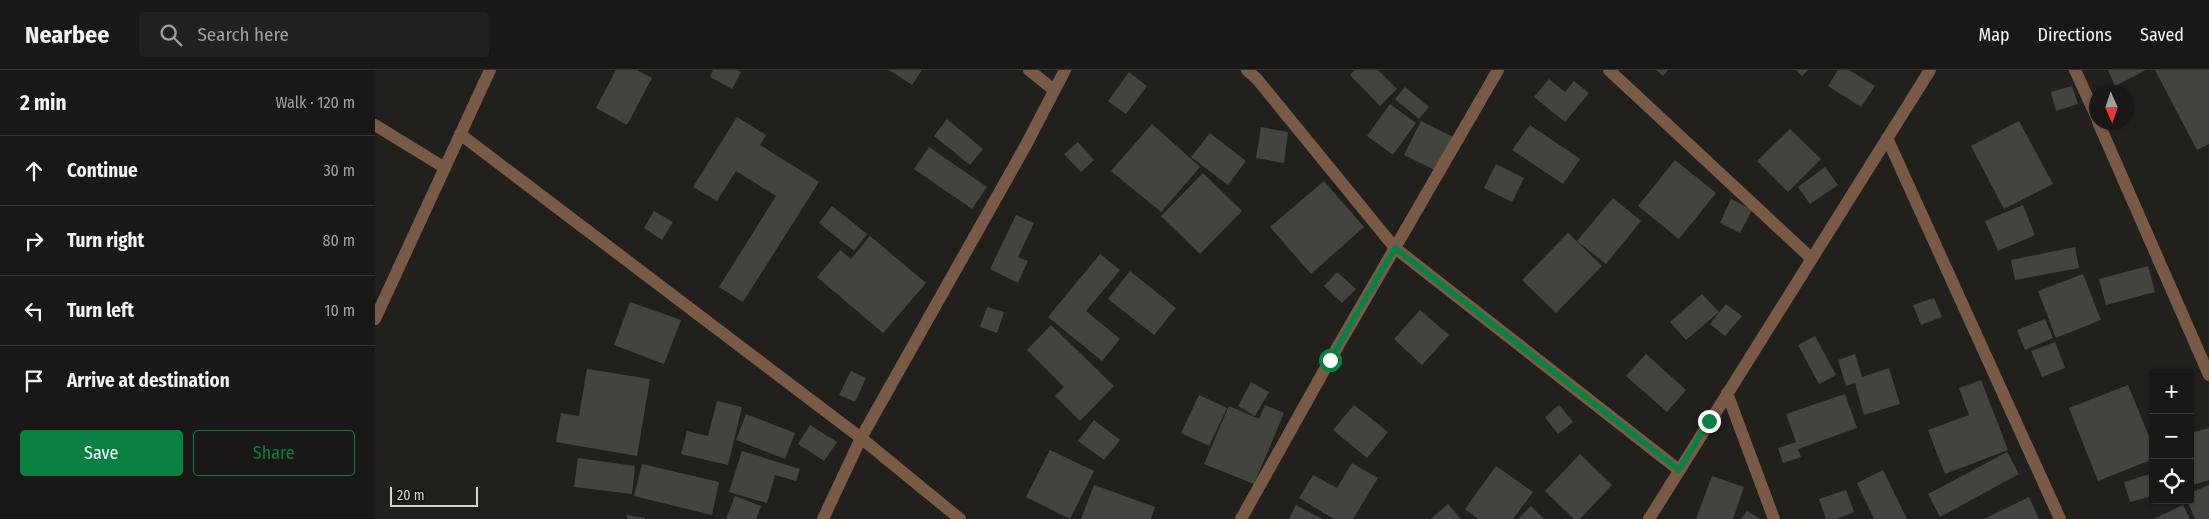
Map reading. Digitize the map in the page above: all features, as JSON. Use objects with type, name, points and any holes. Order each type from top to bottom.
[{"type":"street","points":[[375,319],[490,70]]},
{"type":"street","points":[[1029,70],[1054,90]]},
{"type":"street","points":[[823,519],[861,438],[1065,70]]},
{"type":"street","points":[[1247,70],[1257,79],[1395,248],[1679,470]]},
{"type":"street","points":[[1241,519],[1499,70]]},
{"type":"street","points":[[1609,70],[1812,258]]},
{"type":"street","points":[[1649,519],[1930,70]]},
{"type":"street","points":[[2075,70],[2089,101]]},
{"type":"street","points":[[375,124],[445,168]]},
{"type":"street","points":[[2102,130],[2209,375]]},
{"type":"street","points":[[460,134],[861,438],[960,519]]},
{"type":"street","points":[[1887,138],[2060,519]]},
{"type":"street","points":[[1727,393],[1774,519]]},
{"type":"building","points":[[616,70],[637,70],[652,78],[627,125],[596,108]]},
{"type":"building","points":[[713,70],[737,70],[741,72],[732,89],[710,77]]},
{"type":"building","points":[[889,70],[922,70],[912,85]]},
{"type":"building","points":[[1355,70],[1378,70],[1397,89],[1380,106],[1350,75]]},
{"type":"building","points":[[1656,70],[1668,70],[1663,76]]},
{"type":"building","points":[[1796,70],[1808,70],[1802,76]]},
{"type":"building","points":[[1838,70],[1849,70],[1875,86],[1861,107],[1828,86]]},
{"type":"building","points":[[2108,70],[2146,70],[2117,85],[2115,85]]},
{"type":"building","points":[[2155,70],[2209,70],[2209,144],[2197,150]]},
{"type":"building","points":[[1129,72],[1147,86],[1126,114],[1108,101]]},
{"type":"building","points":[[1549,79],[1565,92],[1574,81],[1589,93],[1565,122],[1534,97]]},
{"type":"building","points":[[2072,86],[2078,104],[2056,111],[2051,92]]},
{"type":"building","points":[[1405,87],[1429,107],[1419,119],[1395,99]]},
{"type":"building","points":[[1390,104],[1416,123],[1393,155],[1367,136]]},
{"type":"building","points":[[737,117],[766,135],[760,145],[819,182],[743,302],[719,287],[776,196],[736,171],[717,201],[693,187]]},
{"type":"building","points":[[947,119],[983,149],[970,165],[934,136]]},
{"type":"building","points":[[1421,121],[1455,138],[1437,171],[1404,155]]},
{"type":"building","points":[[2019,121],[2053,184],[2004,209],[1971,146]]},
{"type":"building","points":[[1152,124],[1200,167],[1161,212],[1111,171]]},
{"type":"building","points":[[1530,125],[1580,159],[1563,184],[1512,150]]},
{"type":"building","points":[[1261,127],[1288,132],[1284,163],[1256,158]]},
{"type":"building","points":[[1790,129],[1821,159],[1788,192],[1757,161]]},
{"type":"building","points":[[1210,133],[1246,161],[1228,185],[1191,157]]},
{"type":"building","points":[[1078,142],[1094,160],[1081,172],[1064,154]]},
{"type":"building","points":[[929,147],[987,187],[972,209],[914,169]]},
{"type":"building","points":[[1675,160],[1716,193],[1679,239],[1638,206]]},
{"type":"building","points":[[1496,164],[1524,178],[1512,202],[1484,188]]},
{"type":"building","points":[[1825,167],[1838,185],[1810,204],[1798,187]]},
{"type":"building","points":[[1203,173],[1242,211],[1200,254],[1161,216]]},
{"type":"building","points":[[1324,181],[1364,227],[1311,274],[1270,227]]},
{"type":"building","points":[[1613,198],[1641,221],[1606,264],[1577,241]]},
{"type":"building","points":[[1731,199],[1752,210],[1740,233],[1720,223]]},
{"type":"building","points":[[2023,205],[2035,235],[1998,251],[1985,221]]},
{"type":"building","points":[[832,206],[867,234],[854,251],[819,223]]},
{"type":"building","points":[[654,211],[673,222],[662,240],[644,228]]},
{"type":"building","points":[[1016,215],[1034,223],[1018,257],[1028,261],[1018,283],[990,269]]},
{"type":"building","points":[[1568,233],[1602,266],[1556,313],[1522,280]]},
{"type":"building","points":[[870,236],[926,283],[883,333],[817,277],[840,250],[851,259]]},
{"type":"building","points":[[2075,247],[2079,268],[2015,280],[2011,260]]},
{"type":"building","points":[[1100,254],[1120,270],[1086,311],[1120,339],[1102,361],[1048,317]]},
{"type":"building","points":[[2148,266],[2155,292],[2106,305],[2099,279]]},
{"type":"building","points":[[1130,271],[1176,308],[1154,335],[1108,299]]},
{"type":"building","points":[[1337,272],[1356,289],[1342,303],[1324,286]]},
{"type":"building","points":[[2083,274],[2101,320],[2056,338],[2038,291]]},
{"type":"building","points":[[1702,294],[1719,312],[1686,340],[1670,322]]},
{"type":"building","points":[[1934,298],[1942,317],[1921,325],[1913,305]]},
{"type":"building","points":[[630,302],[681,320],[664,364],[614,345]]},
{"type":"building","points":[[1726,304],[1742,316],[1725,336],[1710,324]]},
{"type":"building","points":[[987,307],[1004,312],[997,333],[980,327]]},
{"type":"building","points":[[1420,310],[1449,335],[1422,365],[1394,339]]},
{"type":"building","points":[[2045,319],[2053,338],[2025,350],[2017,330]]},
{"type":"building","points":[[1051,325],[1114,386],[1080,421],[1055,396],[1064,387],[1027,350]]},
{"type":"building","points":[[1815,336],[1836,375],[1819,384],[1798,345]]},
{"type":"building","points":[[2055,342],[2065,368],[2042,377],[2031,351]]},
{"type":"building","points":[[1646,354],[1686,390],[1667,412],[1626,376]]},
{"type":"building","points":[[1855,354],[1862,377],[1889,368],[1900,404],[1864,415],[1855,383],[1846,386],[1838,360]]},
{"type":"building","points":[[587,369],[650,379],[637,456],[556,442],[561,413],[579,416]]},
{"type":"building","points":[[851,371],[866,378],[855,402],[839,395]]},
{"type":"building","points":[[1981,380],[2008,450],[1945,474],[1928,430],[1969,415],[1959,388]]},
{"type":"building","points":[[1251,382],[1269,392],[1255,416],[1238,406]]},
{"type":"building","points":[[2128,385],[2149,436],[2149,461],[2098,481],[2069,408]]},
{"type":"building","points":[[1845,394],[1857,428],[1798,449],[1801,457],[1783,463],[1778,448],[1796,442],[1786,414]]},
{"type":"building","points":[[1199,395],[1227,408],[1209,446],[1181,433]]},
{"type":"building","points":[[717,401],[742,407],[728,465],[681,454],[687,431],[708,436]]},
{"type":"building","points":[[1265,405],[1284,413],[1254,484],[1204,464],[1229,406],[1259,419]]},
{"type":"building","points":[[1354,405],[1388,432],[1367,458],[1333,430]]},
{"type":"building","points":[[1559,405],[1573,422],[1558,434],[1545,417]]},
{"type":"building","points":[[746,414],[795,433],[785,459],[736,440]]},
{"type":"building","points":[[1094,420],[1120,440],[1104,460],[1078,441]]},
{"type":"building","points":[[810,425],[837,442],[824,461],[798,444]]},
{"type":"building","points":[[2209,428],[2209,480],[2194,485],[2194,459],[2194,432]]},
{"type":"building","points":[[1050,450],[1094,471],[1070,519],[1026,497]]},
{"type":"building","points":[[742,451],[800,469],[796,481],[775,475],[767,503],[729,492]]},
{"type":"building","points":[[2007,452],[2019,474],[1940,517],[1928,494]]},
{"type":"building","points":[[1580,454],[1612,485],[1580,519],[1574,519],[1545,491]]},
{"type":"building","points":[[578,458],[635,466],[632,494],[574,487]]},
{"type":"building","points":[[1352,463],[1378,478],[1353,519],[1334,519],[1299,498],[1313,475],[1337,488]]},
{"type":"building","points":[[642,464],[719,482],[712,515],[634,496]]},
{"type":"building","points":[[1496,466],[1533,492],[1513,519],[1478,519],[1465,509]]},
{"type":"building","points":[[1883,470],[1907,519],[1874,519],[1857,483]]},
{"type":"building","points":[[2149,474],[2149,497],[2130,502],[2124,482]]},
{"type":"building","points":[[1712,476],[1744,487],[1733,519],[1696,519]]},
{"type":"building","points":[[1094,485],[1155,507],[1151,519],[1081,519]]},
{"type":"building","points":[[2209,485],[2209,519],[2195,519],[2189,504],[2194,504],[2194,491]]},
{"type":"building","points":[[1846,490],[1854,512],[1836,519],[1826,519],[1819,499]]},
{"type":"building","points":[[735,496],[761,506],[756,519],[726,519]]},
{"type":"building","points":[[2029,497],[2039,519],[1984,519]]},
{"type":"building","points":[[1448,504],[1461,519],[1431,519]]},
{"type":"building","points":[[1296,505],[1322,519],[1289,519]]},
{"type":"building","points":[[2183,505],[2190,519],[2154,519]]},
{"type":"building","points":[[1531,506],[1544,519],[1518,519]]},
{"type":"building","points":[[1747,511],[1760,519],[1741,519]]},
{"type":"building","points":[[627,515],[645,518],[645,519],[627,519]]},
{"type":"route","points":[[1330,360],[1395,248],[1679,470],[1709,421]]}]
